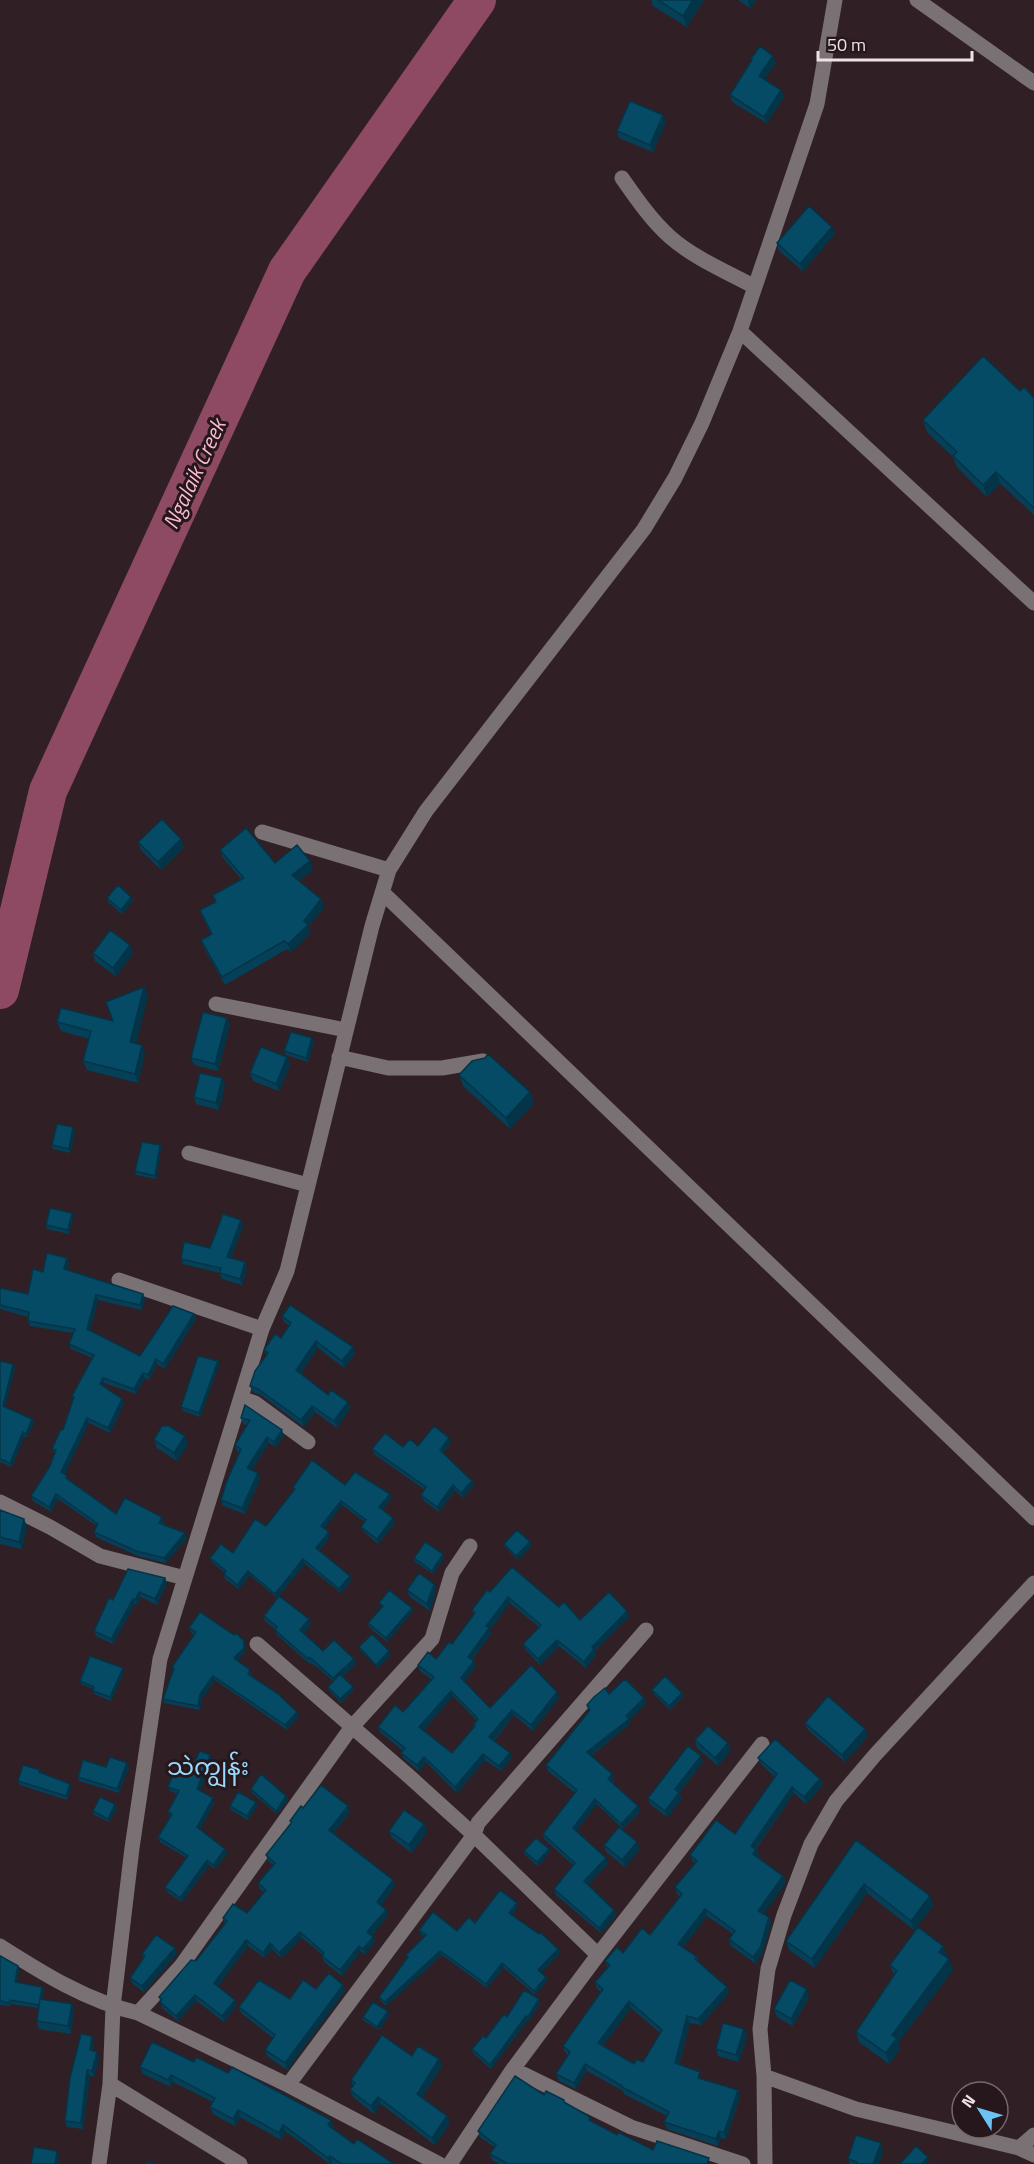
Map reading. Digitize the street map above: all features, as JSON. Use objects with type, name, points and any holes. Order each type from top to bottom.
[{"type":"street","points":[[99,2164],[110,2084],[113,2007],[132,1848],[160,1659],[262,1329],[286,1271],[372,926],[389,870],[426,811],[644,529],[675,478],[702,423],[740,331],[817,104],[835,0]]},
{"type":"street","points":[[917,0],[1034,83]]},
{"type":"street","points":[[622,178],[670,237],[701,258],[755,287]]},
{"type":"street","points":[[740,331],[1034,603]]},
{"type":"street","points":[[262,832],[389,870]]},
{"type":"street","points":[[383,893],[1034,1518]]},
{"type":"street","points":[[216,1004],[346,1030]]},
{"type":"street","points":[[339,1057],[388,1068],[442,1068],[483,1062]]},
{"type":"street","points":[[189,1153],[308,1185]]},
{"type":"street","points":[[119,1280],[262,1329]]},
{"type":"street","points":[[241,1398],[255,1403],[308,1442]]},
{"type":"street","points":[[0,1502],[100,1556],[185,1578]]},
{"type":"street","points":[[138,2013],[181,1966],[351,1728],[432,1639],[452,1574],[470,1546]]},
{"type":"street","points":[[765,2164],[764,2076],[760,2029],[768,1969],[784,1915],[811,1844],[836,1801],[849,1785],[1034,1583]]},
{"type":"street","points":[[288,2085],[474,1835],[478,1823],[646,1630]]},
{"type":"street","points":[[257,1644],[474,1835],[598,1955]]},
{"type":"street","points":[[450,2164],[513,2069],[598,1955],[762,1744]]},
{"type":"street","points":[[0,1946],[52,1979],[113,2007],[138,2013],[288,2085],[439,2164]]},
{"type":"street","points":[[513,2069],[631,2127],[743,2164]]},
{"type":"street","points":[[764,2076],[856,2109],[1019,2148],[1034,2155]]},
{"type":"street","points":[[110,2084],[240,2164]]},
{"type":"street","points":[[1019,2148],[1034,2135]]},
{"type":"building","points":[[658,0],[693,0],[683,16]]},
{"type":"building","points":[[760,46],[773,56],[759,76],[781,90],[764,117],[730,95]]},
{"type":"building","points":[[630,101],[663,115],[650,145],[617,131]]},
{"type":"building","points":[[809,206],[832,227],[800,264],[777,243]]},
{"type":"building","points":[[983,356],[1020,391],[1024,387],[1034,398],[1034,508],[996,472],[983,485],[953,456],[957,452],[923,420]]},
{"type":"building","points":[[162,819],[181,839],[158,862],[138,842]]},
{"type":"building","points":[[246,828],[275,863],[297,845],[310,861],[292,875],[321,899],[304,921],[308,925],[288,944],[284,941],[222,977],[201,940],[212,934],[200,910],[216,902],[213,895],[244,878],[220,850]]},
{"type":"building","points":[[118,885],[131,897],[121,910],[107,898]]},
{"type":"building","points":[[110,930],[130,945],[113,968],[93,953]]},
{"type":"building","points":[[144,987],[130,1042],[142,1045],[135,1074],[83,1061],[91,1031],[57,1022],[61,1008],[113,1021],[106,1002]]},
{"type":"building","points":[[203,1012],[227,1018],[215,1064],[191,1058]]},
{"type":"building","points":[[291,1032],[312,1038],[306,1058],[284,1051]]},
{"type":"building","points":[[261,1047],[287,1057],[276,1084],[250,1073]]},
{"type":"building","points":[[488,1054],[530,1092],[506,1118],[459,1075],[472,1061],[485,1058]]},
{"type":"building","points":[[200,1073],[222,1078],[216,1103],[194,1097]]},
{"type":"building","points":[[57,1124],[73,1127],[69,1149],[52,1145]]},
{"type":"building","points":[[142,1142],[160,1145],[155,1176],[135,1171]]},
{"type":"building","points":[[50,1208],[72,1213],[68,1230],[46,1225]]},
{"type":"building","points":[[223,1214],[241,1220],[227,1257],[245,1262],[240,1279],[220,1273],[221,1268],[181,1259],[184,1242],[210,1248]]},
{"type":"building","points":[[47,1253],[67,1258],[64,1269],[143,1294],[140,1305],[96,1295],[87,1329],[140,1356],[173,1306],[194,1314],[163,1364],[156,1359],[148,1375],[143,1373],[134,1389],[103,1378],[100,1384],[122,1399],[108,1428],[87,1418],[61,1472],[116,1514],[125,1498],[162,1517],[159,1523],[185,1533],[164,1558],[136,1551],[94,1532],[98,1524],[56,1494],[49,1507],[31,1496],[50,1466],[56,1450],[52,1449],[61,1429],[63,1430],[74,1397],[72,1396],[94,1355],[69,1344],[75,1329],[28,1321],[29,1312],[0,1305],[0,1288],[28,1294],[33,1269],[43,1272]]},
{"type":"building","points":[[290,1305],[353,1347],[342,1361],[316,1341],[296,1370],[328,1395],[331,1390],[348,1402],[334,1421],[312,1406],[301,1420],[258,1389],[250,1386],[255,1371],[268,1353],[264,1350],[275,1334],[281,1338],[291,1323],[282,1316]]},
{"type":"building","points":[[198,1356],[218,1361],[199,1413],[181,1407]]},
{"type":"building","points":[[0,1361],[13,1364],[3,1406],[32,1419],[26,1434],[23,1432],[10,1463],[0,1459]]},
{"type":"building","points":[[245,1405],[282,1430],[274,1442],[267,1437],[247,1468],[258,1473],[242,1508],[221,1500],[241,1449],[235,1445],[250,1420],[241,1418]]},
{"type":"building","points":[[162,1426],[169,1426],[185,1436],[174,1453],[154,1440]]},
{"type":"building","points":[[434,1426],[449,1438],[440,1450],[472,1481],[461,1493],[453,1485],[437,1507],[421,1495],[426,1487],[372,1449],[385,1433],[403,1447],[410,1439],[418,1446]]},
{"type":"building","points":[[312,1460],[345,1485],[355,1472],[390,1494],[379,1507],[393,1518],[377,1539],[361,1527],[366,1520],[341,1501],[321,1526],[329,1532],[316,1548],[350,1576],[339,1589],[303,1559],[275,1594],[248,1571],[237,1585],[224,1574],[226,1571],[210,1558],[221,1544],[233,1553],[255,1519],[266,1526],[295,1489],[293,1487]]},
{"type":"building","points":[[0,1510],[24,1519],[19,1542],[0,1537]]},
{"type":"building","points":[[517,1530],[530,1542],[516,1556],[504,1544]]},
{"type":"building","points":[[425,1542],[443,1554],[432,1571],[414,1558]]},
{"type":"building","points":[[512,1567],[559,1607],[564,1602],[580,1620],[609,1592],[627,1611],[592,1647],[594,1649],[584,1662],[557,1640],[538,1659],[523,1644],[541,1625],[508,1597],[486,1626],[489,1628],[468,1657],[474,1661],[461,1678],[490,1708],[531,1665],[557,1692],[531,1725],[512,1710],[489,1737],[510,1753],[499,1766],[483,1754],[455,1787],[424,1757],[417,1765],[401,1753],[405,1748],[378,1727],[395,1705],[403,1712],[434,1677],[418,1665],[428,1652],[436,1659],[449,1642],[452,1644],[475,1613],[472,1610],[487,1590],[490,1592]],"holes":[[[451,1691],[478,1719],[473,1725],[475,1726],[452,1753],[419,1727]]]},
{"type":"building","points":[[128,1569],[165,1578],[155,1599],[139,1592],[111,1639],[94,1631],[109,1598],[113,1600]]},
{"type":"building","points":[[419,1573],[434,1584],[427,1604],[407,1590]]},
{"type":"building","points":[[389,1590],[412,1608],[386,1638],[368,1623],[383,1606],[379,1603]]},
{"type":"building","points":[[279,1596],[309,1619],[300,1630],[323,1651],[334,1640],[354,1659],[333,1678],[275,1630],[277,1627],[264,1616]]},
{"type":"building","points":[[200,1612],[234,1635],[236,1633],[244,1641],[244,1648],[234,1658],[250,1670],[248,1674],[278,1694],[297,1712],[285,1725],[213,1676],[200,1694],[198,1706],[163,1699],[174,1668],[172,1667],[196,1632],[189,1628]]},
{"type":"building","points":[[372,1634],[389,1651],[376,1665],[359,1647]]},
{"type":"building","points":[[90,1656],[123,1668],[110,1697],[93,1691],[94,1687],[80,1681]]},
{"type":"building","points":[[340,1674],[353,1687],[340,1699],[328,1687]]},
{"type":"building","points":[[665,1676],[682,1693],[669,1706],[652,1690]]},
{"type":"building","points":[[625,1679],[644,1698],[626,1716],[629,1719],[587,1752],[612,1774],[608,1779],[638,1806],[621,1824],[595,1799],[573,1828],[606,1858],[584,1881],[614,1910],[599,1928],[554,1889],[575,1863],[543,1834],[577,1790],[546,1765],[590,1710],[587,1705],[594,1697],[605,1688],[609,1694]]},
{"type":"building","points":[[828,1696],[865,1729],[842,1755],[805,1723]]},
{"type":"building","points":[[708,1726],[728,1743],[715,1758],[695,1740]]},
{"type":"building","points":[[775,1739],[820,1779],[804,1797],[792,1787],[751,1846],[756,1850],[753,1854],[783,1876],[758,1911],[769,1917],[760,1948],[753,1957],[729,1939],[735,1931],[705,1909],[678,1944],[697,1957],[695,1959],[727,1987],[698,2019],[687,2016],[675,2063],[700,2072],[698,2078],[738,2090],[724,2133],[719,2131],[716,2139],[664,2122],[669,2112],[585,2064],[574,2083],[556,2074],[570,2052],[563,2046],[603,1989],[595,1982],[610,1965],[605,1961],[617,1947],[623,1953],[642,1928],[650,1935],[682,1894],[675,1887],[697,1861],[690,1855],[716,1820],[735,1834],[777,1774],[758,1758]],"holes":[[[629,2001],[662,2030],[643,2062],[637,2059],[634,2064],[598,2043]]]},
{"type":"building","points":[[688,1746],[701,1756],[675,1789],[679,1793],[665,1811],[648,1798]]},
{"type":"building","points":[[200,1751],[210,1755],[197,1789],[213,1798],[197,1827],[225,1849],[213,1865],[207,1860],[180,1898],[165,1887],[188,1856],[158,1837],[172,1814],[168,1812],[179,1791],[168,1787],[174,1772],[187,1776]]},
{"type":"building","points":[[110,1757],[127,1763],[117,1789],[78,1777],[83,1760],[106,1767]]},
{"type":"building","points":[[23,1765],[70,1784],[66,1796],[18,1781]]},
{"type":"building","points":[[261,1774],[286,1796],[276,1811],[251,1789]]},
{"type":"building","points":[[321,1785],[348,1806],[329,1830],[393,1880],[377,1902],[386,1910],[367,1932],[373,1937],[363,1949],[359,1946],[340,1970],[322,1956],[324,1953],[300,1932],[279,1953],[270,1943],[263,1953],[246,1940],[214,1983],[235,2000],[222,2016],[195,1995],[176,2016],[160,2002],[162,1999],[159,1997],[191,1960],[196,1961],[227,1921],[223,1918],[233,1904],[247,1913],[266,1890],[258,1883],[275,1863],[266,1855],[292,1822],[290,1821],[301,1806],[303,1808]]},
{"type":"building","points":[[238,1792],[256,1802],[247,1816],[230,1806]]},
{"type":"building","points":[[100,1797],[115,1804],[108,1819],[93,1811]]},
{"type":"building","points":[[404,1810],[424,1824],[409,1845],[389,1831]]},
{"type":"building","points":[[619,1827],[637,1842],[622,1860],[604,1845]]},
{"type":"building","points":[[536,1838],[549,1849],[537,1862],[524,1851]]},
{"type":"building","points":[[856,1840],[930,1896],[911,1921],[864,1884],[812,1959],[786,1941]]},
{"type":"building","points":[[500,1890],[517,1903],[509,1913],[539,1934],[541,1933],[558,1949],[538,1970],[546,1977],[534,1991],[502,1963],[486,1984],[440,1951],[385,2002],[379,1997],[408,1957],[406,1955],[426,1935],[419,1930],[433,1912],[457,1931],[469,1917],[475,1923]]},
{"type":"building","points":[[918,1927],[943,1946],[939,1952],[949,1959],[892,2035],[897,2038],[886,2053],[856,2032],[897,1971],[890,1965]]},
{"type":"building","points":[[156,1935],[175,1948],[142,1986],[130,1978],[145,1956],[142,1954]]},
{"type":"building","points":[[0,1956],[18,1966],[15,1982],[42,1987],[39,2005],[10,2000],[9,2003],[0,2001]]},
{"type":"building","points":[[329,1973],[343,1985],[285,2063],[265,2050],[275,2035],[239,2007],[259,1980],[290,1999],[303,1980],[316,1989]]},
{"type":"building","points":[[790,1980],[807,1989],[791,2019],[774,2009]]},
{"type":"building","points":[[524,1990],[539,1999],[528,2017],[526,2016],[490,2065],[472,2049],[483,2036],[486,2038],[504,2014],[507,2017]]},
{"type":"building","points":[[40,1999],[72,2004],[68,2026],[37,2021]]},
{"type":"building","points":[[373,2002],[388,2011],[377,2027],[363,2017]]},
{"type":"building","points":[[723,2023],[744,2029],[736,2055],[716,2049]]},
{"type":"building","points":[[81,2034],[92,2036],[90,2050],[97,2052],[92,2071],[87,2070],[81,2123],[65,2121],[70,2078]]},
{"type":"building","points":[[382,2035],[412,2056],[418,2046],[439,2059],[417,2094],[447,2116],[432,2138],[378,2097],[371,2106],[350,2090],[355,2083],[351,2080]]},
{"type":"building","points":[[152,2042],[194,2062],[196,2057],[228,2073],[232,2067],[331,2120],[328,2125],[354,2144],[357,2139],[394,2164],[342,2164],[330,2156],[328,2158],[283,2125],[279,2133],[238,2110],[233,2119],[210,2107],[215,2098],[171,2075],[168,2080],[140,2067]]},
{"type":"building","points":[[515,2076],[544,2095],[546,2091],[564,2100],[590,2117],[589,2120],[617,2135],[618,2132],[653,2150],[657,2141],[709,2158],[707,2164],[508,2164],[490,2154],[496,2145],[478,2131]]},
{"type":"building","points":[[856,2135],[881,2143],[873,2164],[856,2164],[857,2162],[848,2159]]},
{"type":"building","points":[[916,2146],[928,2157],[922,2164],[900,2164]]},
{"type":"building","points":[[34,2147],[57,2151],[55,2164],[31,2164]]},
{"type":"waterway","name":"Ngalaik Creek","points":[[0,990],[48,791],[287,271],[477,0]]},
{"type":"district","name":"သဲကျွန်း","points":[[208,1767]]}]
